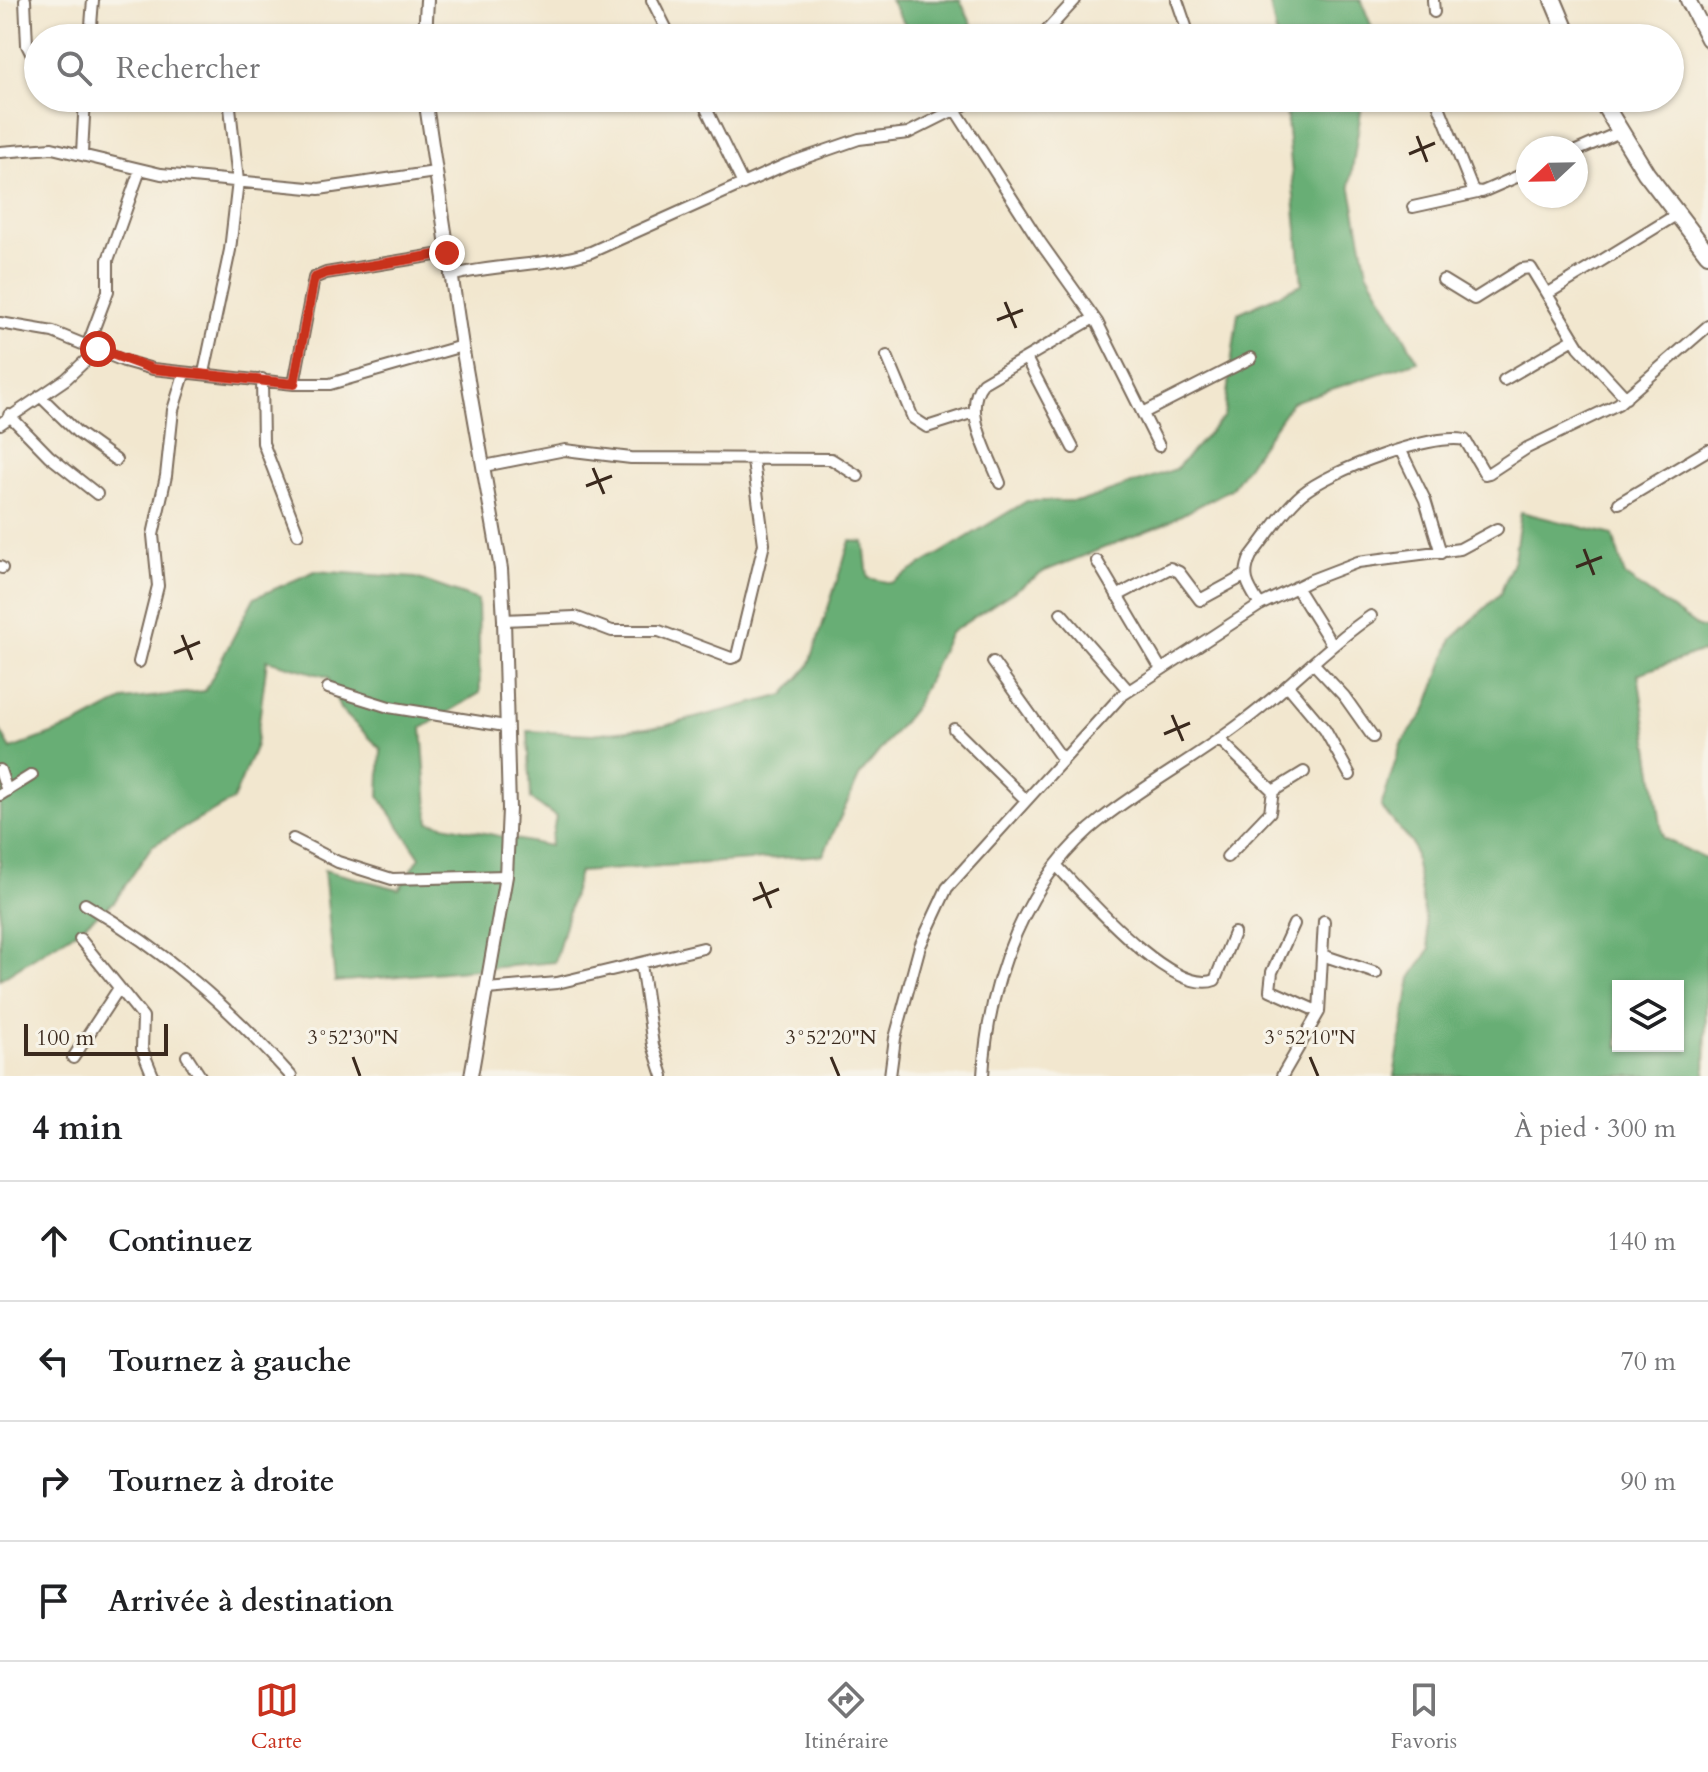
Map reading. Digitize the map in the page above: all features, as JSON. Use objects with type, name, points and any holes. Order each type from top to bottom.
[{"type":"highway","points":[[1553,0],[1563,24]]},
{"type":"highway","points":[[1608,112],[1676,215],[1708,254]]},
{"type":"main road","points":[[1688,0],[1708,39]]},
{"type":"street","points":[[25,0],[26,24]]},
{"type":"street","points":[[91,24],[93,0]]},
{"type":"street","points":[[426,24],[427,0]]},
{"type":"street","points":[[652,0],[664,24]]},
{"type":"street","points":[[1053,24],[1075,0]]},
{"type":"street","points":[[1177,0],[1185,24]]},
{"type":"street","points":[[1433,0],[1434,12]]},
{"type":"street","points":[[82,153],[84,112]]},
{"type":"street","points":[[204,373],[230,250],[238,181],[231,112]]},
{"type":"street","points":[[427,112],[450,276],[501,569],[504,620],[509,809],[506,876],[471,1076]]},
{"type":"street","points":[[708,112],[743,184]]},
{"type":"street","points":[[450,276],[507,264],[574,258],[787,164],[859,139],[899,136],[954,112]]},
{"type":"street","points":[[957,112],[1040,242],[1094,318],[1159,446]]},
{"type":"street","points":[[1441,112],[1467,181],[1477,193]]},
{"type":"street","points":[[1588,146],[1620,132]]},
{"type":"street","points":[[0,152],[52,148],[82,153],[140,170],[319,189],[435,172]]},
{"type":"street","points":[[0,424],[66,379],[93,347],[108,291],[108,260],[140,170]]},
{"type":"street","points":[[1413,207],[1477,193],[1516,177]]},
{"type":"street","points":[[1547,294],[1676,215]]},
{"type":"street","points":[[294,384],[314,278],[326,273],[447,253]]},
{"type":"street","points":[[1443,280],[1474,299],[1527,268],[1574,339],[1626,398]]},
{"type":"street","points":[[1000,483],[974,412],[976,391],[983,383],[1094,318]]},
{"type":"street","points":[[0,323],[53,332],[124,361],[184,374],[204,373],[294,384],[330,384],[462,346]]},
{"type":"street","points":[[1117,596],[1170,568],[1179,572],[1200,600],[1244,576],[1251,556],[1304,492],[1359,465],[1401,451],[1433,441],[1465,440],[1485,474],[1527,448],[1603,414],[1626,398],[1708,326]]},
{"type":"street","points":[[1504,380],[1574,339]]},
{"type":"street","points":[[887,356],[913,418],[920,425],[927,427],[974,412]]},
{"type":"street","points":[[1026,358],[1073,448]]},
{"type":"street","points":[[1143,413],[1251,358]]},
{"type":"street","points":[[139,662],[158,586],[153,535],[166,476],[173,410],[184,374]]},
{"type":"street","points":[[262,379],[263,443],[298,534]]},
{"type":"street","points":[[40,396],[77,432],[116,460]]},
{"type":"street","points":[[9,415],[49,456],[97,494]]},
{"type":"street","points":[[484,466],[565,450],[631,458],[831,459],[858,476]]},
{"type":"street","points":[[1619,503],[1708,450]]},
{"type":"street","points":[[1401,451],[1425,500],[1441,553]]},
{"type":"street","points":[[504,620],[575,617],[612,631],[659,631],[731,658],[737,656],[764,544],[753,461]]},
{"type":"street","points":[[890,1076],[895,1038],[920,946],[947,888],[1024,798],[1128,690],[1260,605],[1296,587],[1358,562],[1460,549],[1497,529]]},
{"type":"street","points":[[1097,561],[1161,669]]},
{"type":"street","points":[[1244,576],[1260,605]]},
{"type":"street","points":[[1296,587],[1331,643]]},
{"type":"street","points":[[1061,613],[1128,690]]},
{"type":"street","points":[[983,1076],[984,1048],[1012,939],[1056,865],[1103,818],[1219,739],[1314,664],[1331,643],[1371,616]]},
{"type":"street","points":[[993,662],[1063,760]]},
{"type":"street","points":[[1314,664],[1344,696],[1373,737]]},
{"type":"street","points":[[1288,686],[1325,730],[1350,775]]},
{"type":"street","points":[[328,688],[389,707],[505,726]]},
{"type":"street","points":[[954,729],[1024,798]]},
{"type":"street","points":[[1219,739],[1273,791]]},
{"type":"street","points":[[0,770],[3,793],[32,775]]},
{"type":"street","points":[[1273,791],[1304,772]]},
{"type":"street","points":[[1227,857],[1270,812],[1273,791]]},
{"type":"street","points":[[293,839],[338,862],[392,879],[506,876]]},
{"type":"street","points":[[1056,865],[1145,955],[1192,978],[1205,982],[1215,980],[1234,933]]},
{"type":"street","points":[[85,904],[163,955],[219,1000],[291,1076]]},
{"type":"street","points":[[1282,1076],[1319,1012],[1324,921]]},
{"type":"street","points":[[1294,924],[1272,972],[1270,990],[1319,1012]]},
{"type":"street","points":[[80,939],[143,1017],[142,1049],[153,1076]]},
{"type":"street","points":[[487,989],[557,983],[703,948]]},
{"type":"street","points":[[1322,955],[1376,973]]},
{"type":"street","points":[[641,964],[653,1045],[663,1076]]},
{"type":"street","points":[[73,1058],[119,988]]},
{"type":"street","points":[[187,1056],[200,1076]]},
{"type":"green space","points":[[890,0],[960,0],[972,24],[905,24]]},
{"type":"green space","points":[[1269,0],[1361,0],[1371,24],[1274,24]]},
{"type":"green space","points":[[1286,112],[1361,112],[1350,184],[1367,271],[1418,361],[1292,402],[1231,489],[1162,525],[1045,571],[950,633],[915,707],[860,775],[823,855],[579,872],[555,962],[335,982],[324,870],[399,889],[420,857],[379,796],[381,749],[340,709],[328,677],[267,660],[256,745],[233,800],[152,846],[114,902],[76,931],[0,979],[0,730],[11,749],[78,724],[123,700],[205,691],[254,598],[315,571],[416,578],[478,600],[480,693],[422,728],[429,822],[550,846],[556,817],[531,799],[528,731],[592,734],[664,726],[784,695],[809,666],[850,541],[864,542],[868,578],[891,583],[1027,501],[1082,501],[1176,469],[1224,416],[1238,313],[1302,284]]},
{"type":"green space","points":[[1521,512],[1613,535],[1625,576],[1698,627],[1708,630],[1708,654],[1700,652],[1638,674],[1663,838],[1708,860],[1705,1076],[1394,1076],[1411,978],[1430,949],[1413,845],[1381,807],[1401,744],[1425,712],[1452,639],[1500,594],[1514,559]]},
{"type":"route","points":[[98,349],[153,369],[294,384],[314,278],[326,273],[447,253]]}]
